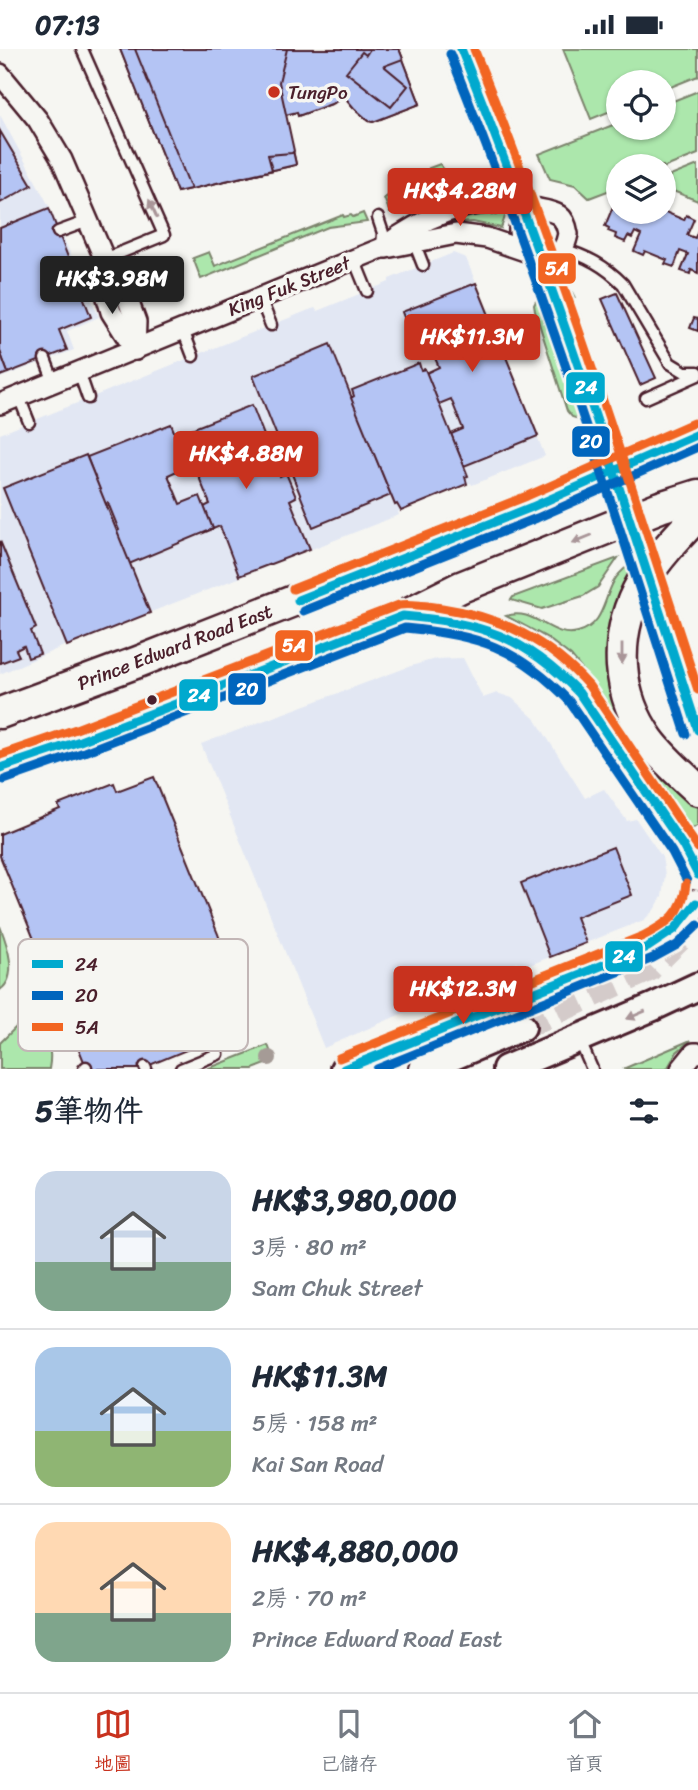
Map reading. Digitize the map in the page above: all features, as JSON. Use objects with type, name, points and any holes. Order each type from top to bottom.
[{"type":"main road","points":[[461,49],[482,104]]},
{"type":"main road","points":[[552,291],[595,414]]},
{"type":"main road","name":"Prince Edward Road East","points":[[0,713],[138,662],[532,507],[698,434]]},
{"type":"main road","points":[[0,768],[80,741],[403,616],[461,587],[660,507],[698,495]]},
{"type":"main road","points":[[698,515],[660,556],[638,589],[626,617],[622,655],[627,695],[640,728],[663,757],[698,789]]},
{"type":"main road","points":[[344,1069],[648,947],[668,936],[685,921],[698,894],[683,846],[579,693],[546,659],[515,640],[465,623],[403,616]]},
{"type":"main road","points":[[506,1069],[698,986]]},
{"type":"main road","points":[[423,1069],[522,1027]]},
{"type":"street","points":[[0,74],[38,120],[56,150],[108,267],[125,292],[136,322],[135,350]]},
{"type":"street","name":"King Fuk Street","points":[[0,404],[382,248],[410,227],[450,210],[495,203],[518,204],[556,213],[567,226],[568,234],[562,250]]},
{"type":"street","points":[[528,252],[521,240],[521,227],[528,216],[540,210]]},
{"type":"street","points":[[382,248],[440,236],[473,235],[546,258],[562,250]]},
{"type":"street","points":[[681,1069],[694,1053],[698,1053]]},
{"type":"lane","points":[[82,49],[164,235],[108,267]]},
{"type":"lane","points":[[378,218],[383,233],[382,248]]},
{"type":"lane","points":[[58,232],[88,221]]},
{"type":"lane","points":[[414,242],[423,265]]},
{"type":"lane","points":[[562,250],[589,258],[613,274],[623,284],[670,363],[685,372],[698,374]]},
{"type":"lane","points":[[354,259],[367,291]]},
{"type":"lane","points":[[260,298],[271,325]]},
{"type":"lane","points":[[183,330],[193,356]]},
{"type":"lane","points":[[45,359],[54,382]]},
{"type":"lane","points":[[79,372],[88,398]]},
{"type":"lane","points":[[646,398],[698,374]]},
{"type":"lane","points":[[19,397],[29,422]]},
{"type":"lane","points":[[579,1039],[592,1069]]},
{"type":"lane","points":[[181,1069],[218,1054]]},
{"type":"shaded area","points":[[0,115],[49,206],[99,317],[67,331],[74,350],[0,378]]},
{"type":"shaded area","points":[[453,253],[466,258],[545,456],[472,485],[467,484],[398,512],[399,515],[64,646],[0,674],[0,434],[309,310],[315,308],[317,311]]},
{"type":"shaded area","points":[[463,658],[483,698],[497,693],[512,698],[536,720],[585,798],[604,789],[627,821],[636,819],[662,857],[665,875],[662,897],[644,920],[522,968],[519,962],[324,1048],[201,744],[411,666],[435,659]]},
{"type":"green space","points":[[563,49],[698,49],[698,76],[676,85],[676,70],[606,70],[606,113],[591,119]]},
{"type":"green space","points":[[698,91],[698,154],[676,163],[676,154],[606,154],[606,192],[589,198],[575,185],[550,179],[539,154],[606,128],[606,140],[676,140],[676,100]]},
{"type":"green space","points":[[440,164],[457,189],[438,194],[429,168]]},
{"type":"green space","points":[[698,165],[698,201],[676,192],[676,174]]},
{"type":"green space","points":[[421,176],[429,197],[390,213],[384,198],[394,193],[392,188]]},
{"type":"green space","points":[[507,211],[501,228],[473,222],[440,224],[461,213]]},
{"type":"green space","points":[[363,213],[367,222],[328,227],[201,279],[193,258],[209,252],[215,266],[343,215],[353,217]]},
{"type":"green space","points":[[563,286],[571,290],[575,298],[565,289],[542,302],[542,308],[575,407],[582,413],[604,407],[606,395],[605,408],[588,422],[572,417],[567,411],[535,311],[534,305],[541,291]]},
{"type":"green space","points":[[618,558],[598,587],[583,596],[542,609],[511,600],[513,597]]},
{"type":"green space","points":[[633,564],[609,650],[698,800],[698,825],[689,831],[641,766],[593,683],[571,656],[546,637],[506,616],[525,615],[551,628],[569,633],[587,629],[602,611],[615,579]]},
{"type":"green space","points":[[0,926],[8,951],[10,969],[6,984],[0,990]]},
{"type":"green space","points":[[18,1026],[18,1051],[50,1051],[49,1069],[0,1069],[0,1043]]},
{"type":"green space","points":[[691,1040],[677,1052],[667,1069],[623,1069]]},
{"type":"green space","points":[[268,1045],[274,1061],[253,1069],[207,1069]]},
{"type":"building","points":[[120,49],[399,49],[420,104],[373,122],[354,108],[343,95],[334,103],[298,116],[297,112],[285,115],[295,165],[177,192]]},
{"type":"building","points":[[120,49],[399,49],[420,104],[373,122],[354,108],[343,95],[334,103],[298,116],[297,112],[285,115],[295,165],[177,192]]},
{"type":"building","points":[[135,49],[287,49],[279,82],[294,151],[268,155],[272,170],[191,189]]},
{"type":"building","points":[[370,49],[399,49],[403,59],[384,66],[408,86],[391,107],[346,72],[362,52],[366,55]]},
{"type":"building","points":[[0,131],[32,185],[0,203]]},
{"type":"building","points":[[49,208],[91,317],[59,330],[67,350],[8,373],[0,351],[0,228]]},
{"type":"building","points":[[686,215],[694,219],[687,235],[695,238],[698,230],[698,273],[691,270],[690,274],[681,271],[688,254],[680,251],[674,267],[665,264],[667,260],[645,251],[643,255],[634,251],[641,235],[635,232],[632,238],[628,236],[625,242],[615,238],[616,234],[608,231],[609,228],[605,226],[606,224],[676,224],[676,217],[684,220]]},
{"type":"building","points":[[476,283],[538,436],[464,466],[451,434],[463,429],[451,399],[439,404],[426,373],[439,367],[426,338],[414,343],[402,312]]},
{"type":"building","points":[[617,293],[656,378],[640,385],[602,299]]},
{"type":"building","points":[[694,318],[698,319],[698,331],[690,328]]},
{"type":"building","points":[[330,344],[391,495],[313,527],[253,376]]},
{"type":"building","points":[[0,352],[8,373],[0,376]]},
{"type":"building","points":[[419,363],[421,370],[425,369],[468,476],[465,477],[467,484],[401,511],[397,504],[395,505],[351,398],[354,396],[352,390]]},
{"type":"building","points":[[252,405],[280,476],[286,473],[296,497],[290,500],[310,549],[239,576],[220,526],[213,529],[204,507],[210,504],[181,433]]},
{"type":"building","points":[[171,424],[188,466],[168,475],[180,504],[200,496],[213,529],[129,564],[116,532],[119,530],[108,503],[105,504],[87,457]]},
{"type":"building","points":[[86,455],[150,613],[67,646],[3,488]]},
{"type":"building","points":[[0,541],[36,628],[31,631],[40,654],[28,658],[24,646],[16,650],[19,656],[0,663]]},
{"type":"building","points":[[154,777],[220,939],[34,939],[0,856],[0,834],[60,809],[58,805],[114,783],[117,791]]},
{"type":"building","points":[[613,847],[632,895],[576,917],[586,943],[550,957],[521,883]]},
{"type":"building","points":[[80,1051],[184,1051],[140,1069],[87,1069]]},
{"type":"tunnel","points":[[483,105],[552,290]]},
{"type":"tunnel","points":[[595,414],[698,730]]},
{"type":"tunnel","points":[[522,1027],[649,969],[681,937],[688,925]]},
{"type":"transit line","name":"24","points":[[461,49],[556,302],[698,730]]},
{"type":"transit line","name":"5A","points":[[474,49],[564,287],[698,690]]},
{"type":"transit line","name":"20","points":[[450,54],[545,307],[686,734]]},
{"type":"transit line","name":"5A","points":[[293,589],[527,496],[693,423]]},
{"type":"transit line","name":"24","points":[[298,600],[532,507],[698,434]]},
{"type":"transit line","name":"20","points":[[303,611],[537,518],[698,447]]},
{"type":"transit line","name":"5A","points":[[0,755],[76,729],[399,605],[426,606],[464,612],[523,633],[574,670],[589,686],[698,848]]},
{"type":"transit line","name":"24","points":[[0,768],[80,741],[403,616],[431,619],[499,635],[539,657],[559,673],[579,693],[683,846],[698,875]]},
{"type":"transit line","name":"20","points":[[4,780],[84,752],[405,628],[431,631],[475,640],[514,656],[532,668],[569,701],[672,852],[687,881]]},
{"type":"transit line","name":"5A","points":[[339,1058],[643,936],[660,927],[678,910],[686,884]]},
{"type":"transit line","name":"24","points":[[344,1069],[648,947],[675,929],[696,903]]},
{"type":"transit line","name":"20","points":[[377,1069],[653,958],[677,945],[698,925]]},
{"type":"place","name":"TungPo","points":[[274,92]]}]
